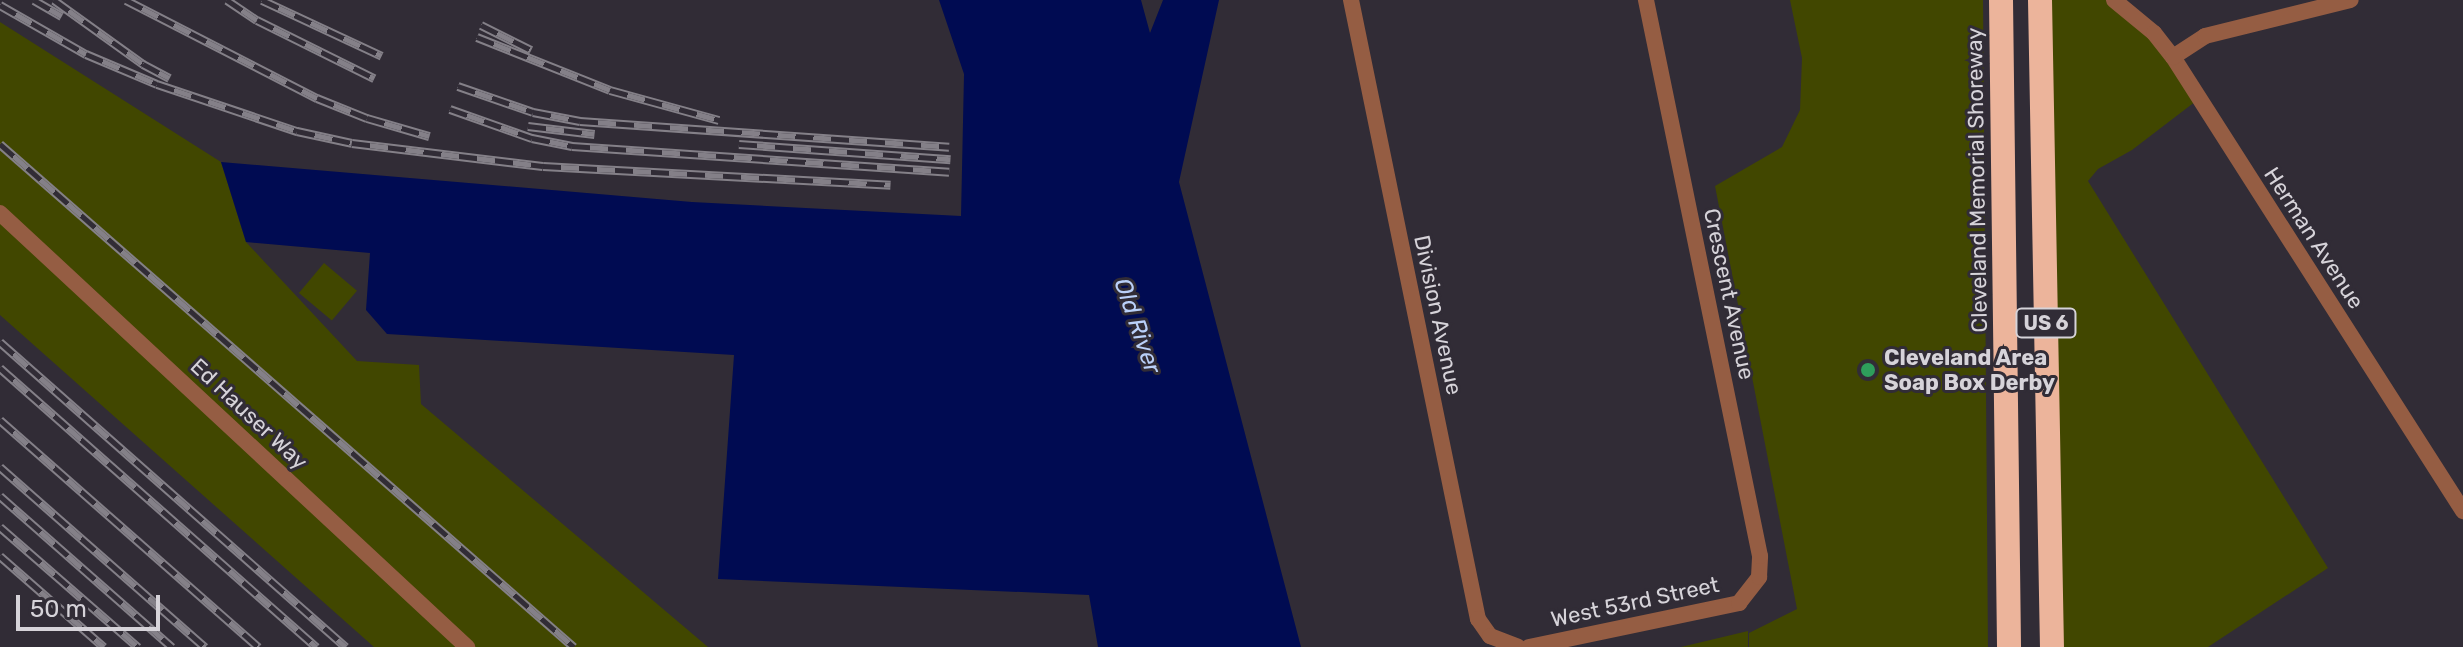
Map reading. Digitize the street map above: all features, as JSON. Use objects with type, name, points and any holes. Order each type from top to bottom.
[{"type":"highway","name":"Cleveland Memorial Shoreway","points":[[2001,0],[2009,647]]},
{"type":"highway","name":"US 6","points":[[2040,0],[2052,647]]},
{"type":"street","name":"Division Avenue","points":[[1351,0],[1478,619],[1490,636],[1518,647]]},
{"type":"street","name":"Crescent Avenue","points":[[1646,0],[1760,556],[1759,577],[1747,595]]},
{"type":"street","name":"Herman Avenue","points":[[2114,0],[2154,33],[2173,57],[2463,511]]},
{"type":"street","points":[[2173,57],[2205,36],[2351,0]]},
{"type":"street","name":"Ed Hauser Way","points":[[0,213],[467,647]]},
{"type":"street","name":"West 53rd Street","points":[[1529,647],[1739,603],[1747,595]]},
{"type":"green space","name":"Cleveland Area Soap Box Derby","points":[[1790,0],[1983,0],[1988,647],[1749,647],[1749,633],[1797,609],[1715,186],[1782,147],[1800,110],[1802,58]]},
{"type":"green space","points":[[2040,0],[2114,0],[2154,33],[2200,98],[2132,150],[2098,169],[2088,181],[2328,568],[2208,647],[2052,647]]},
{"type":"green space","points":[[0,22],[221,162],[246,242],[357,361],[419,365],[421,404],[708,647],[374,647],[0,315]]},
{"type":"green space","points":[[324,263],[357,291],[332,321],[299,293]]},
{"type":"green space","points":[[1748,631],[1748,647],[1681,647]]},
{"type":"water","name":"Old River","points":[[939,0],[1141,0],[1150,33],[1163,0],[1219,0],[1179,182],[1301,647],[1098,647],[1089,595],[718,579],[734,355],[387,334],[366,310],[370,253],[246,242],[221,162],[692,202],[961,216],[964,74]]},
{"type":"railway","points":[[34,0],[62,16]]},
{"type":"railway","points":[[54,0],[143,64],[169,78]]},
{"type":"railway","points":[[126,0],[317,98],[367,118],[429,136]]},
{"type":"railway","points":[[227,0],[257,20],[374,78]]},
{"type":"railway","points":[[262,0],[382,56]]},
{"type":"railway","points":[[0,5],[86,54],[157,84],[297,131],[352,143],[543,166],[890,185]]},
{"type":"railway","points":[[481,25],[531,50]]},
{"type":"railway","points":[[477,37],[610,90],[719,120]]},
{"type":"railway","points":[[458,86],[533,112],[580,121],[949,147]]},
{"type":"railway","points":[[450,109],[532,138],[572,146],[949,172]]},
{"type":"railway","points":[[528,126],[595,134]]},
{"type":"railway","points":[[0,144],[574,647]]},
{"type":"railway","points":[[739,144],[950,159]]},
{"type":"railway","points":[[0,342],[346,647]]},
{"type":"railway","points":[[0,368],[317,647]]},
{"type":"railway","points":[[0,420],[258,647]]},
{"type":"railway","points":[[0,467],[205,647]]},
{"type":"railway","points":[[0,496],[172,647]]},
{"type":"railway","points":[[0,527],[138,647]]},
{"type":"railway","points":[[0,556],[104,647]]},
{"type":"place","name":"Cleveland Area Soap Box Derby","points":[[1868,370]]}]
